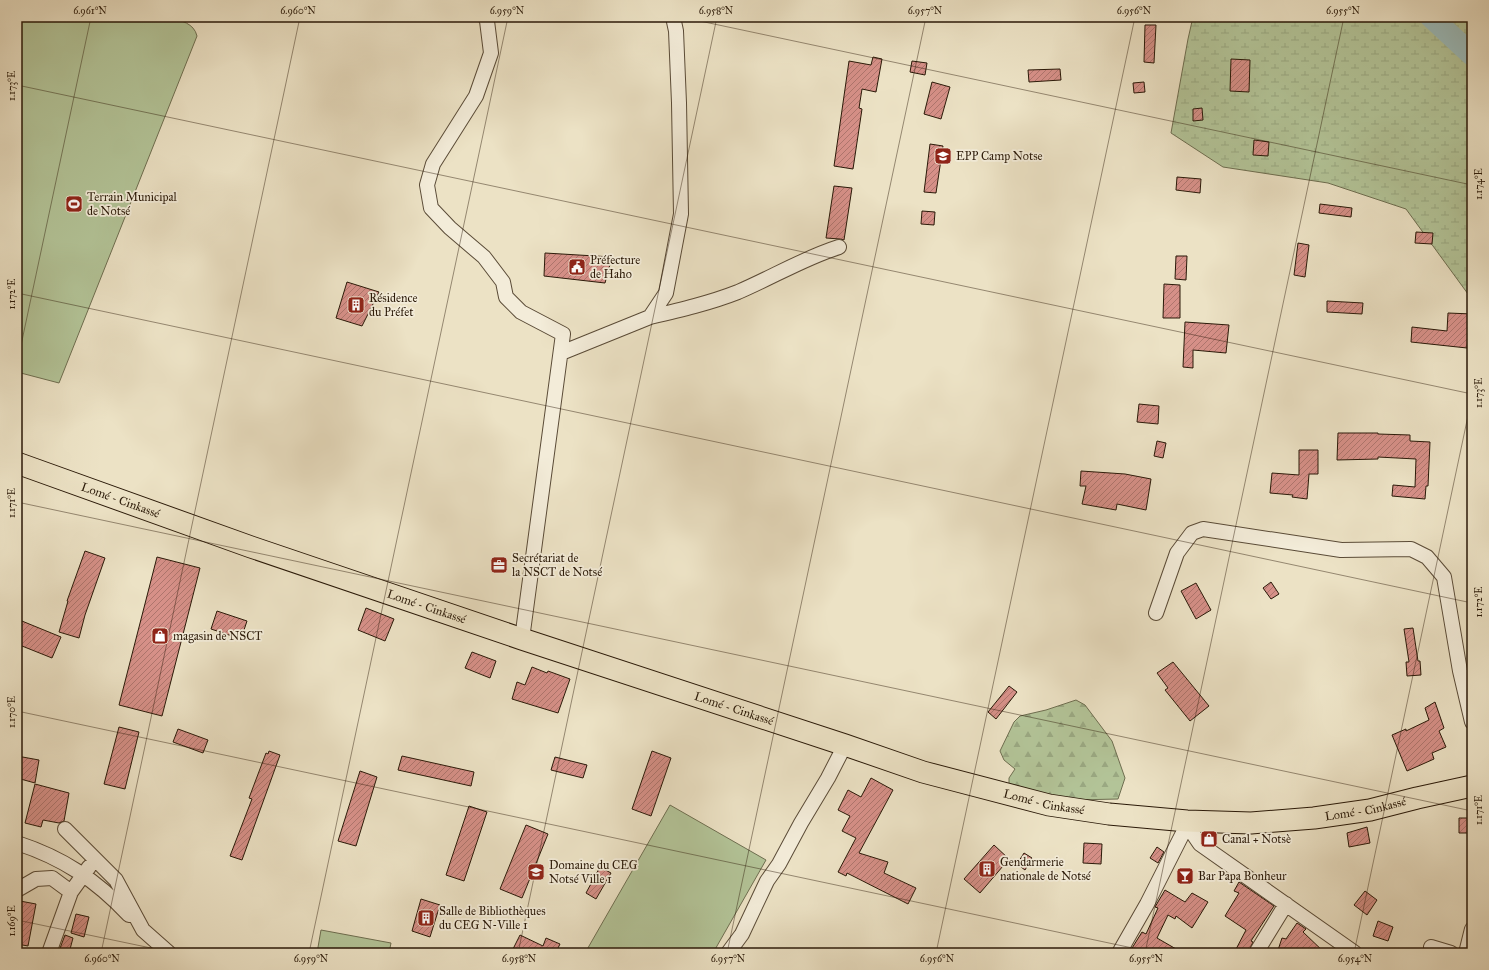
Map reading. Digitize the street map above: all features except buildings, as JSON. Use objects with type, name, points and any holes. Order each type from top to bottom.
[{"type":"highway","name":"Lomé - Cinkassé","points":[[17,463],[251,547],[923,772],[1049,805],[1187,823],[1251,823],[1314,818],[1370,810],[1472,786]]},
{"type":"street","points":[[484,17],[487,21],[491,54],[476,96],[433,164],[427,185],[431,208],[450,228],[484,257],[503,282],[506,297],[521,312],[563,334],[522,639]]},
{"type":"street","points":[[650,317],[666,293],[681,214],[679,89],[676,31],[673,17]]},
{"type":"street","points":[[561,353],[650,317],[692,307],[738,292],[818,254],[839,247]]},
{"type":"street","points":[[1156,613],[1177,553],[1192,533],[1203,529],[1341,550],[1411,548],[1428,557],[1444,576],[1460,671],[1472,722]]},
{"type":"street","points":[[728,953],[742,934],[767,881],[779,864],[845,745]]},
{"type":"street","points":[[1187,823],[1200,844],[1356,953]]},
{"type":"street","points":[[1119,953],[1147,904],[1187,823]]},
{"type":"street","points":[[66,829],[116,880],[143,930]]},
{"type":"street","points":[[17,843],[41,851],[84,874],[112,896],[165,952]]},
{"type":"street","points":[[49,953],[70,892],[96,858]]},
{"type":"street","points":[[17,890],[36,879],[52,878],[70,892]]},
{"type":"street","points":[[1256,953],[1286,904]]},
{"type":"street","points":[[1466,953],[1472,929]]},
{"type":"street","points":[[1431,946],[1451,953]]},
{"type":"green space","name":"Terrain Municipal de Notsé","points":[[17,17],[170,17],[190,25],[197,36],[59,383],[17,372]]},
{"type":"green space","points":[[1193,17],[1472,17],[1472,296],[1468,294],[1406,209],[1328,183],[1223,167],[1171,133]]},
{"type":"green space","points":[[1076,700],[1085,705],[1112,741],[1125,778],[1118,799],[1074,800],[1009,787],[1009,778],[1015,769],[1004,760],[1000,751],[1014,722],[1020,716],[1046,710]]},
{"type":"green space","points":[[670,805],[766,860],[713,953],[585,953]]},
{"type":"green space","points":[[321,930],[391,943],[389,953],[317,953]]},
{"type":"waterway","points":[[1431,17],[1472,55]]},
{"type":"place","name":"EPP Camp Notse","points":[[943,156]]},
{"type":"place","name":"Terrain Municipal de Notsé","points":[[74,204]]},
{"type":"place","name":"Préfecture de Haho","points":[[577,267]]},
{"type":"place","name":"Résidence du Préfet","points":[[356,305]]},
{"type":"place","name":"Secrétariat de la NSCT de Notsé","points":[[499,565]]},
{"type":"place","name":"magasin de NSCT","points":[[160,636]]},
{"type":"place","name":"Canal + Notsè","points":[[1209,839]]},
{"type":"place","name":"Gendarmerie nationale de Notsé","points":[[987,869]]},
{"type":"place","name":"Domaine du CEG Notsé Ville 1","points":[[536,872]]},
{"type":"place","name":"Bar Papa Bonheur","points":[[1185,876]]},
{"type":"place","name":"Salle de Bibliothèques du CEG N-Ville 1","points":[[426,918]]}]
